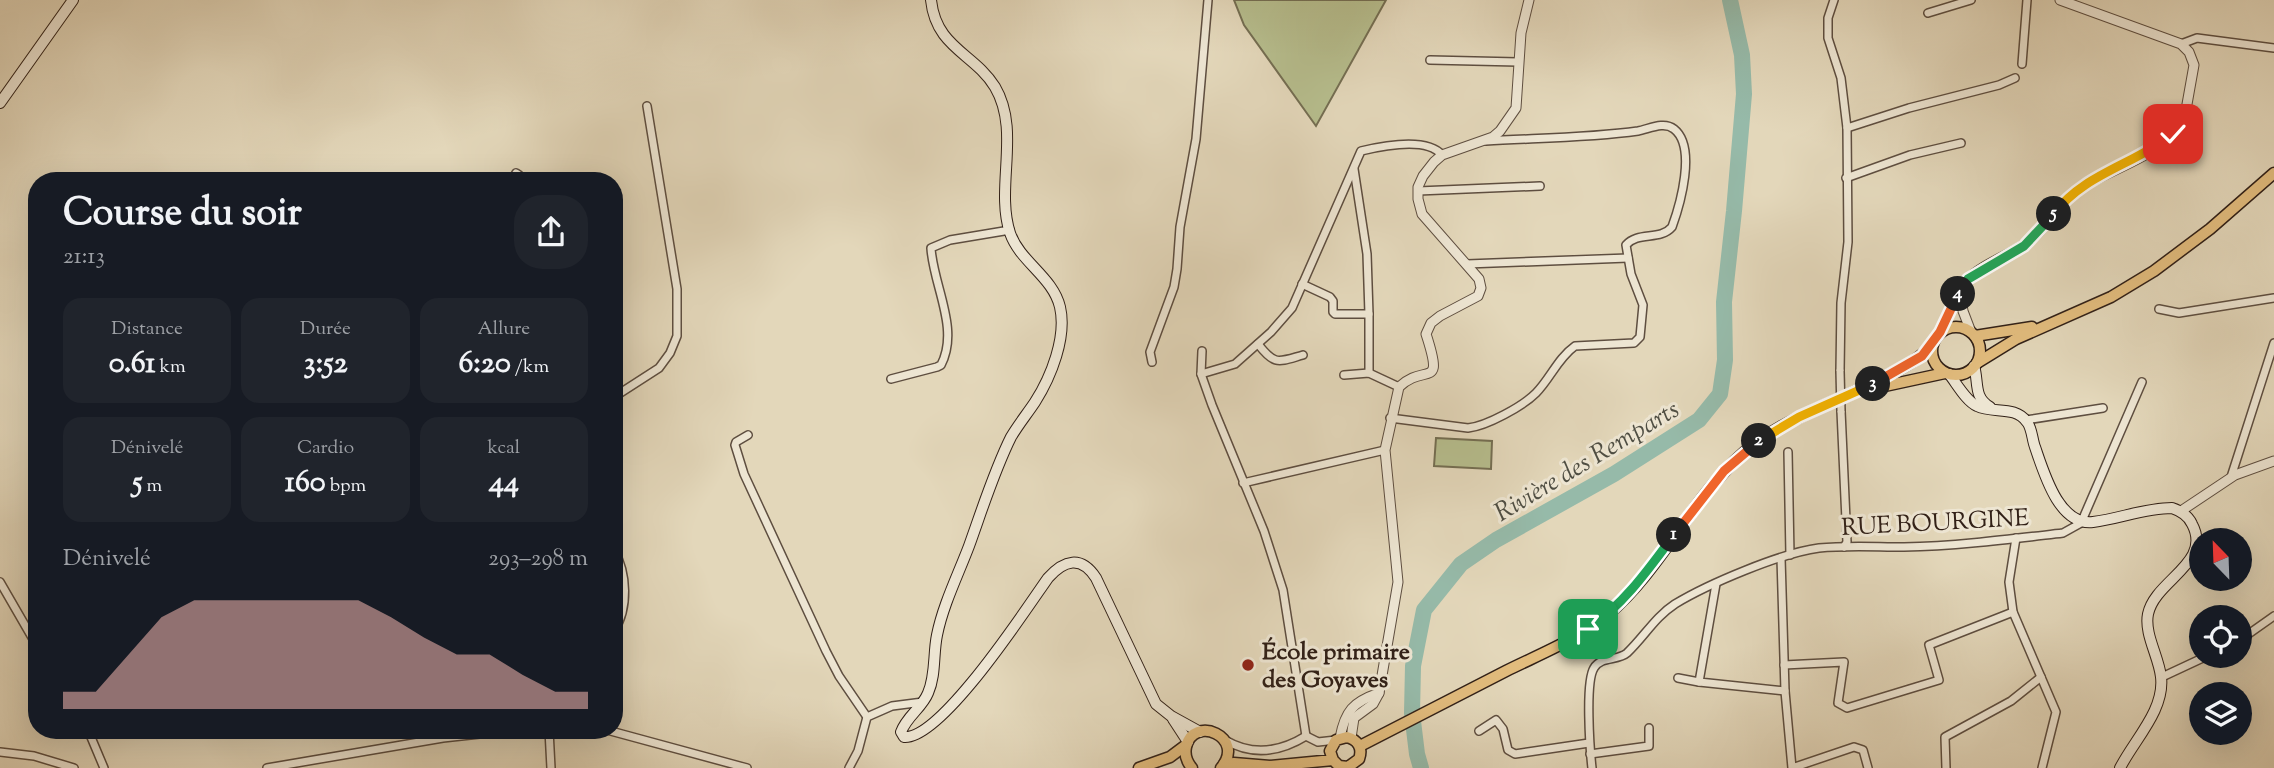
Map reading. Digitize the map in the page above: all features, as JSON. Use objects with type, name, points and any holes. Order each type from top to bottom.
[{"type":"main road","points":[[0,103],[73,0]]},
{"type":"main road","points":[[931,0],[932,12],[941,31],[994,86],[1000,100],[1006,130],[1007,211],[1010,230],[1020,253],[1053,290],[1062,316],[1061,334],[1046,382],[1006,447],[948,601],[937,635],[932,677],[924,702],[901,732],[904,737],[909,737],[921,731],[964,693],[1055,570],[1062,564],[1079,563],[1091,571],[1152,698],[1171,716],[1200,732],[1213,732],[1225,741],[1235,755],[1247,763]]},
{"type":"main road","points":[[1858,392],[1947,374],[1963,374],[2016,339],[2111,296],[2154,271],[2210,229],[2274,173]]},
{"type":"main road","points":[[1338,745],[1339,766],[1349,768],[1356,763],[1360,750],[1383,735],[1561,643],[1607,615],[1626,597],[1706,492],[1743,453],[1799,417],[1858,392],[1918,359],[1940,332],[1955,327],[1973,334],[2056,322]]},
{"type":"main road","points":[[1973,334],[1980,350],[1975,365],[1978,394],[1982,402],[1993,409]]},
{"type":"main road","points":[[1932,345],[1937,368],[1947,374],[1974,404],[1978,407],[2017,413],[2026,420],[2053,492],[2069,514],[2081,523],[2163,508],[2181,510],[2194,526],[2198,541],[2194,555],[2153,602],[2148,614],[2148,624],[2162,677],[2161,692],[2156,708],[2120,768]]},
{"type":"main road","points":[[1171,716],[1187,743],[1186,758],[1192,768]]},
{"type":"main road","points":[[1139,768],[1170,757],[1200,732]]},
{"type":"main road","points":[[1222,766],[1227,758],[1225,741]]},
{"type":"main road","points":[[1222,766],[1247,763],[1270,766],[1314,761],[1338,745],[1360,750]]},
{"type":"main road","points":[[1360,750],[1364,768]]},
{"type":"street","points":[[1152,362],[1150,352],[1174,287],[1177,270],[1180,227],[1196,139],[1208,0]]},
{"type":"street","points":[[1485,141],[1500,131],[1516,108],[1521,33],[1529,0]]},
{"type":"street","points":[[1834,0],[1828,18],[1828,38],[1841,78],[1847,128],[1848,242],[1842,303],[1840,371],[1847,542],[1844,547]]},
{"type":"street","points":[[1928,13],[1971,0]]},
{"type":"street","points":[[2022,64],[2027,0]]},
{"type":"street","points":[[1940,332],[1960,289],[1974,274],[2024,246],[2074,192],[2148,152],[2179,129],[2187,114],[2194,65],[2189,52],[2181,44],[2060,0]]},
{"type":"street","points":[[2181,44],[2197,38],[2274,48]]},
{"type":"street","points":[[1430,60],[1518,62]]},
{"type":"street","points":[[1847,128],[1909,108],[1999,85],[2015,78]]},
{"type":"street","points":[[623,391],[659,368],[670,353],[677,336],[677,289],[647,106]]},
{"type":"street","points":[[1306,736],[1318,742],[1338,745],[1354,718],[1373,704],[1379,693],[1399,572],[1385,450],[1390,418],[1399,387],[1404,382],[1424,376],[1434,367],[1435,359],[1426,334],[1431,323],[1478,296],[1481,288],[1479,279],[1422,214],[1418,191],[1423,176],[1442,155],[1485,141],[1672,127],[1681,137],[1686,164],[1673,223],[1665,234],[1631,240],[1626,245],[1631,274],[1643,305],[1640,337],[1634,343],[1575,346],[1537,392],[1517,406],[1479,425],[1468,428],[1390,418]]},
{"type":"street","points":[[1846,177],[1910,155],[1961,143]]},
{"type":"street","points":[[1202,374],[1234,364],[1258,344],[1292,308],[1361,151],[1383,146],[1427,145],[1442,155]]},
{"type":"street","points":[[1353,166],[1367,254],[1369,373]]},
{"type":"street","points":[[1418,191],[1539,186]]},
{"type":"street","points":[[891,379],[937,367],[945,357],[948,333],[931,248],[967,236],[1010,230]]},
{"type":"street","points":[[1467,264],[1628,258]]},
{"type":"street","points":[[1302,284],[1330,297],[1335,314],[1369,314]]},
{"type":"street","points":[[1960,289],[1963,311],[1973,334]]},
{"type":"street","points":[[2158,309],[2179,313],[2274,298]]},
{"type":"street","points":[[2230,477],[2274,343]]},
{"type":"street","points":[[1258,344],[1274,361],[1304,355]]},
{"type":"street","points":[[1202,351],[1202,374],[1264,531],[1283,590],[1306,736]]},
{"type":"street","points":[[1344,375],[1369,373],[1399,387]]},
{"type":"street","points":[[2081,523],[2142,382]]},
{"type":"street","points":[[2026,420],[2103,408]]},
{"type":"street","points":[[748,435],[735,445],[744,474],[826,651],[839,676],[867,717]]},
{"type":"street","points":[[1244,483],[1385,450]]},
{"type":"street","points":[[1788,452],[1790,555]]},
{"type":"street","points":[[2181,510],[2230,477],[2274,461]]},
{"type":"street","name":"RUE BOURGINE","points":[[1592,768],[1589,743],[1590,680],[1594,667],[1604,660],[1625,655],[1651,623],[1674,604],[1781,558],[1817,548],[1906,547],[2015,538],[2063,533],[2081,523]]},
{"type":"street","points":[[2015,538],[2009,582],[2013,612],[2056,712],[2042,768]]},
{"type":"street","points":[[1781,558],[1785,691],[1792,768],[1854,747],[1863,750],[1868,768]]},
{"type":"street","points":[[623,572],[623,608]]},
{"type":"street","points":[[0,582],[28,630]]},
{"type":"street","points":[[1699,682],[1716,584]]},
{"type":"street","points":[[1784,665],[1844,662],[1838,703],[1847,708],[1939,680],[1929,645],[2013,612]]},
{"type":"street","points":[[2252,632],[2274,616]]},
{"type":"street","points":[[2162,677],[2189,664]]},
{"type":"street","points":[[1946,768],[1945,737],[2011,701],[2042,677]]},
{"type":"street","points":[[1678,678],[1785,691]]},
{"type":"street","points":[[849,768],[855,758],[867,717],[892,706],[924,702]]},
{"type":"street","points":[[1479,732],[1496,720],[1503,729],[1507,750],[1515,754],[1589,743]]},
{"type":"street","points":[[1590,754],[1649,746],[1649,728]]},
{"type":"street","points":[[623,734],[747,768]]},
{"type":"street","points":[[1225,741],[1245,750],[1256,751],[1290,746],[1306,736]]},
{"type":"street","points":[[92,739],[104,768]]},
{"type":"street","points":[[267,768],[310,765],[438,739]]},
{"type":"street","points":[[549,739],[551,768]]},
{"type":"street","points":[[0,752],[34,757],[74,768]]},
{"type":"green space","points":[[1234,0],[1386,0],[1316,126],[1244,25]]},
{"type":"green space","points":[[1436,438],[1492,441],[1491,469],[1434,466]]},
{"type":"waterway","name":"Rivière des Remparts","points":[[1421,768],[1412,713],[1413,666],[1424,610],[1461,564],[1496,540],[1614,474],[1699,420],[1720,394],[1725,360],[1724,302],[1744,94],[1742,55],[1730,0]]},
{"type":"place","name":"École primaire des Goyaves","points":[[1248,665]]},
{"type":"route","points":[[1588,629],[1626,597],[1706,492],[1743,453],[1799,417],[1858,392],[1922,356],[1940,332],[1960,289],[1968,279],[2024,246],[2074,192],[2156,148],[2173,134]]}]
